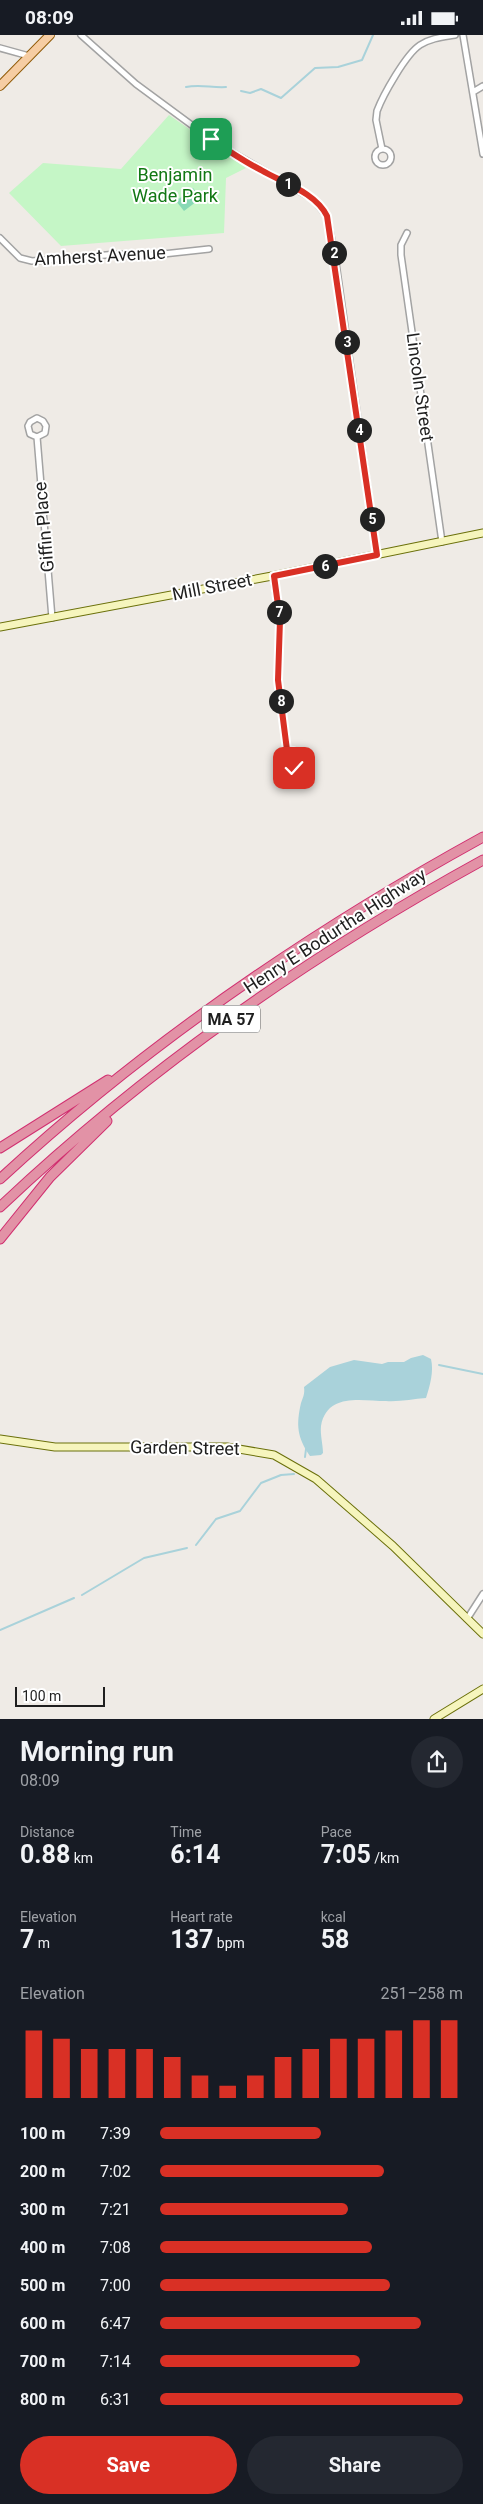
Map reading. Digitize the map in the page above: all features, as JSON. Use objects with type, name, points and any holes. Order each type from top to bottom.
[{"type":"highway","name":"Henry E Bodurtha Highway","points":[[0,1179],[77,1112],[241,987],[320,934],[401,884],[483,837]]},
{"type":"highway","name":"Henry E Bodurtha Highway","points":[[0,1207],[85,1131],[206,1037],[338,945],[483,860]]},
{"type":"highway","points":[[0,1239],[28,1201],[72,1153],[206,1037]]},
{"type":"highway","points":[[0,1149],[159,1048]]},
{"type":"main road","points":[[0,86],[50,35]]},
{"type":"street","points":[[81,35],[142,89],[226,150],[306,194],[319,204],[326,213],[334,256],[377,555]]},
{"type":"street","points":[[382,149],[376,120],[378,108],[410,55],[419,46],[430,40],[454,35]]},
{"type":"street","points":[[463,35],[483,154]]},
{"type":"street","points":[[0,48],[30,56]]},
{"type":"street","points":[[473,92],[483,86]]},
{"type":"street","name":"Lincoln Street","points":[[407,233],[401,245],[401,255],[442,542]]},
{"type":"street","name":"Amherst Avenue","points":[[0,238],[20,258],[32,261],[118,254],[145,256],[209,249]]},
{"type":"street","name":"Giffin Place","points":[[37,437],[52,617]]},
{"type":"street","name":"Mill Street","points":[[0,627],[274,576],[483,533]]},
{"type":"street","points":[[274,576],[280,620],[278,680],[287,750]]},
{"type":"street","name":"Garden Street","points":[[0,1439],[55,1447],[227,1447],[274,1455],[316,1479],[393,1546],[483,1634]]},
{"type":"street","points":[[467,1619],[483,1594]]},
{"type":"street","points":[[434,1719],[483,1689]]},
{"type":"green space","name":"Benjamin Wade Park","points":[[169,115],[246,168],[226,178],[224,233],[61,246],[9,193],[43,163],[121,169]]},
{"type":"green space","points":[[193,188],[201,198],[184,211],[176,201]]},
{"type":"water","points":[[423,1355],[431,1359],[432,1364],[431,1379],[426,1398],[396,1401],[356,1400],[338,1403],[330,1408],[321,1426],[323,1453],[310,1456],[302,1443],[298,1424],[304,1387],[330,1367],[354,1360],[382,1364],[404,1362]]},
{"type":"waterway","points":[[241,91],[250,93],[261,89],[281,98],[315,68],[338,67],[362,60],[373,35]]},
{"type":"waterway","points":[[186,87],[226,87]]},
{"type":"waterway","points":[[439,1365],[483,1374]]},
{"type":"waterway","points":[[305,1457],[306,1449]]},
{"type":"waterway","points":[[196,1545],[216,1519],[240,1511],[261,1483],[281,1475],[294,1474]]},
{"type":"waterway","points":[[82,1595],[144,1558],[187,1548]]},
{"type":"waterway","points":[[0,1630],[74,1598]]},
{"type":"route","points":[[211,139],[260,170],[306,194],[319,204],[327,216],[377,555],[274,576],[280,620],[278,680],[287,750],[293,751],[298,757],[298,763],[294,768]]}]
